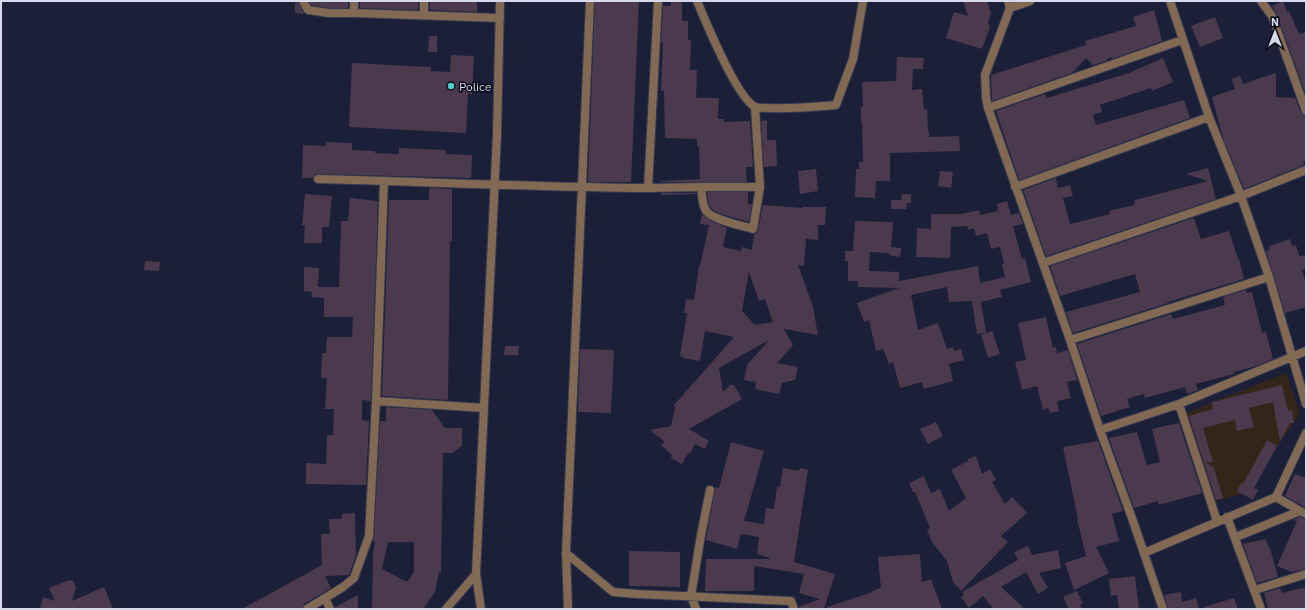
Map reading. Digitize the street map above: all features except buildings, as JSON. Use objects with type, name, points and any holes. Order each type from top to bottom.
[{"type":"street","points":[[303,1],[308,10],[316,12],[500,18]]},
{"type":"street","points":[[354,1],[354,13]]},
{"type":"street","points":[[424,1],[424,15]]},
{"type":"street","points":[[481,609],[476,574],[495,184],[500,1]]},
{"type":"street","points":[[568,609],[566,553],[590,1]]},
{"type":"street","points":[[648,188],[658,1]]},
{"type":"street","points":[[697,1],[721,55],[738,86],[755,107],[760,187],[753,229],[710,215],[705,209],[701,187]]},
{"type":"street","points":[[755,107],[793,108],[836,105],[853,59],[863,1]]},
{"type":"street","points":[[1030,1],[1009,4],[985,75],[988,108],[1163,609]]},
{"type":"street","points":[[1170,1],[1209,117],[1241,196],[1269,277],[1306,404]]},
{"type":"street","points":[[1261,1],[1272,16],[1306,110]]},
{"type":"street","points":[[988,108],[1182,40]]},
{"type":"street","points":[[1015,187],[1209,117]]},
{"type":"street","points":[[1043,263],[1241,196],[1306,170]]},
{"type":"street","points":[[318,179],[384,180],[581,188],[760,187]]},
{"type":"street","points":[[307,609],[343,588],[354,578],[369,536],[376,401],[384,180]]},
{"type":"street","points":[[1070,340],[1269,277]]},
{"type":"street","points":[[1100,430],[1179,404],[1306,351]]},
{"type":"street","points":[[376,401],[484,408]]},
{"type":"street","points":[[1179,404],[1218,521]]},
{"type":"street","points":[[1144,554],[1276,497],[1306,433]]},
{"type":"street","points":[[696,609],[691,596],[710,490]]},
{"type":"street","points":[[1276,497],[1303,513]]},
{"type":"street","points":[[1236,537],[1303,513]]},
{"type":"street","points":[[1227,517],[1236,537],[1261,609]]},
{"type":"street","points":[[566,553],[613,592],[791,601],[794,609]]},
{"type":"street","points":[[446,609],[476,574]]},
{"type":"street","points":[[1255,590],[1306,574]]},
{"type":"street","points":[[325,598],[330,609]]},
{"type":"shaded area","points":[[1286,373],[1300,414],[1244,493],[1216,501],[1186,413]]},
{"type":"place","name":"Police","points":[[451,86]]}]
